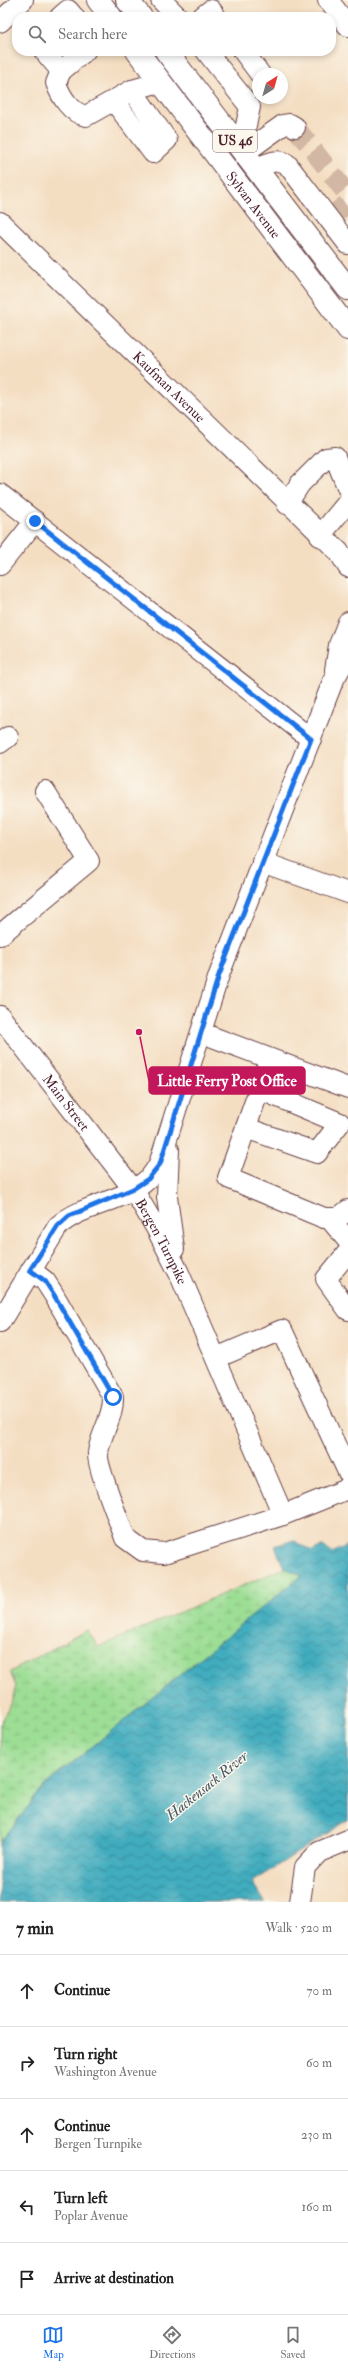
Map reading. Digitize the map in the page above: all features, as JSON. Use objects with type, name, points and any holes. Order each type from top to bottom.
[{"type":"highway","points":[[98,0],[107,12]]},
{"type":"highway","name":"Sylvan Avenue","points":[[141,56],[348,329]]},
{"type":"highway","name":"Sylvan Avenue","points":[[170,56],[303,231],[345,281]]},
{"type":"street","points":[[135,10],[156,0]]},
{"type":"street","points":[[162,0],[173,12]]},
{"type":"street","points":[[328,0],[348,26]]},
{"type":"street","points":[[48,56],[61,71]]},
{"type":"street","points":[[79,56],[61,71],[56,83],[60,92],[76,114],[86,116],[132,90],[160,82]]},
{"type":"street","points":[[211,56],[252,99]]},
{"type":"street","points":[[247,56],[256,68]]},
{"type":"street","points":[[114,101],[153,153],[167,140],[132,90]]},
{"type":"street","points":[[245,154],[245,130],[256,104]]},
{"type":"street","points":[[245,154],[283,125],[290,124],[295,127]]},
{"type":"street","points":[[245,154],[280,160],[287,164],[348,244]]},
{"type":"street","points":[[293,172],[302,169],[308,172],[332,203]]},
{"type":"street","name":"Kaufman Avenue","points":[[0,222],[287,504],[345,558]]},
{"type":"street","points":[[287,504],[300,484],[326,458],[335,457],[348,489]]},
{"type":"street","points":[[0,494],[311,739]]},
{"type":"street","points":[[320,536],[348,502]]},
{"type":"street","points":[[0,565],[35,521]]},
{"type":"street","name":"Bergen Turnpike","points":[[333,681],[339,646],[348,622]]},
{"type":"street","name":"Bergen Turnpike","points":[[283,1515],[179,1273],[133,1189],[148,1179],[160,1164],[171,1134],[219,975],[333,681],[348,655]]},
{"type":"street","points":[[0,935],[88,861],[46,791]]},
{"type":"street","points":[[262,862],[348,894]]},
{"type":"street","name":"Main Street","points":[[0,1016],[133,1189]]},
{"type":"street","points":[[202,1032],[348,1088]]},
{"type":"street","points":[[270,1059],[228,1178],[324,1218],[338,1218],[348,1210]]},
{"type":"street","points":[[246,1128],[317,1153],[344,1118],[259,1089]]},
{"type":"street","points":[[171,1134],[166,1197],[170,1233],[179,1273]]},
{"type":"street","points":[[0,1322],[30,1270],[58,1226],[69,1216],[133,1189]]},
{"type":"street","points":[[329,1218],[348,1241]]},
{"type":"street","points":[[348,1252],[326,1279],[348,1310]]},
{"type":"street","points":[[30,1270],[45,1281],[113,1397],[111,1414],[101,1438],[97,1455],[125,1538],[134,1546],[143,1551],[164,1553],[283,1515],[345,1490],[348,1486]]},
{"type":"street","points":[[216,1358],[282,1330],[348,1472]]},
{"type":"street","points":[[300,1902],[305,1867],[320,1852],[348,1840]]},
{"type":"green space","points":[[284,1568],[303,1575],[44,1786],[0,1843],[0,1723],[11,1704],[16,1686],[10,1672],[87,1630],[98,1647]]},
{"type":"water","name":"Hackensack River","points":[[293,1540],[312,1551],[323,1546],[332,1553],[348,1545],[348,1820],[252,1882],[265,1902],[0,1902],[0,1843],[44,1786],[302,1575],[284,1568],[275,1546]]},
{"type":"tunnel","points":[[295,127],[348,195]]},
{"type":"tunnel","points":[[332,203],[348,224]]},
{"type":"place","name":"Little Ferry Post Office","points":[[139,1032]]},
{"type":"route","points":[[35,521],[311,739],[219,975],[171,1134],[160,1164],[148,1179],[133,1189],[69,1216],[58,1226],[30,1270],[45,1281],[113,1397]]}]
